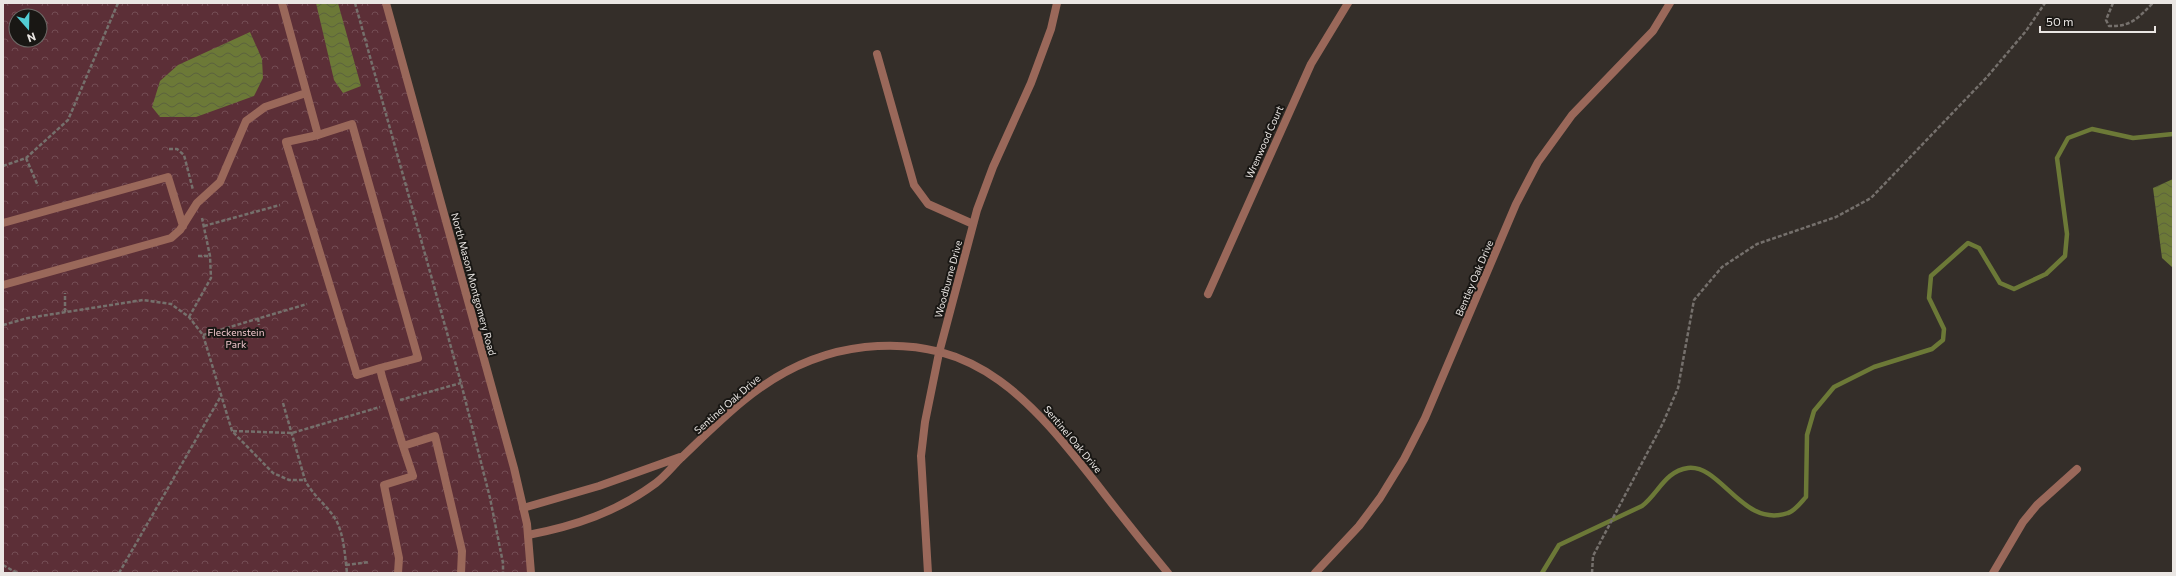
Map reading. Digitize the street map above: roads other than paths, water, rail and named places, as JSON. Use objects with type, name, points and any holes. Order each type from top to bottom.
[{"type":"street","points":[[282,3],[318,135]]},
{"type":"street","name":"North Mason Montgomery Road","points":[[386,3],[514,468],[528,535],[531,573]]},
{"type":"street","name":"Woodburne Drive","points":[[928,573],[921,456],[925,422],[939,353],[973,224],[993,167],[1033,76],[1051,29],[1057,3]]},
{"type":"street","name":"Wrenwood Court","points":[[1208,294],[1311,64],[1348,3]]},
{"type":"street","name":"Bentley Oak Drive","points":[[1315,573],[1363,520],[1380,498],[1404,459],[1425,418],[1516,204],[1538,162],[1572,115],[1653,31],[1670,3]]},
{"type":"street","points":[[877,54],[909,171],[917,190],[928,204],[973,224]]},
{"type":"street","points":[[3,286],[171,238],[183,226],[197,203],[220,182],[246,121],[266,107],[306,93]]},
{"type":"street","points":[[352,124],[418,358],[380,368],[357,375],[286,142],[318,135],[352,124]]},
{"type":"street","points":[[3,223],[168,177],[183,226]]},
{"type":"street","name":"Sentinel Oak Drive","points":[[528,535],[580,524],[630,501],[657,482],[743,401],[771,380],[813,359],[846,350],[882,346],[917,348],[939,353],[973,365],[1012,389],[1038,413],[1168,573]]},
{"type":"street","points":[[380,368],[413,476],[384,485],[399,558],[398,573]]},
{"type":"street","points":[[403,446],[435,436],[462,551],[460,573]]},
{"type":"street","name":"Sentinel Oak Drive","points":[[523,508],[599,486],[683,456]]},
{"type":"street","points":[[1993,573],[2023,522],[2038,505],[2077,469]]},
{"type":"water","points":[[316,3],[338,3],[361,86],[343,93],[334,80]]},
{"type":"water","points":[[250,32],[262,59],[263,78],[254,96],[196,117],[160,117],[152,107],[160,81],[178,65]]},
{"type":"water","points":[[2173,179],[2173,268],[2162,258],[2153,188]]},
{"type":"waterway","points":[[1542,573],[1559,545],[1642,506],[1668,478],[1680,470],[1688,468],[1700,469],[1711,476],[1745,505],[1758,512],[1772,515],[1788,513],[1793,510],[1806,497],[1807,435],[1814,411],[1834,387],[1874,367],[1932,349],[1943,340],[1944,329],[1929,298],[1931,276],[1968,243],[1979,248],[2000,283],[2014,289],[2046,274],[2065,256],[2067,234],[2057,158],[2068,138],[2092,129],[2133,138],[2173,134]]},
{"type":"park label","name":"Fleckenstein Park","points":[[236,338]]}]
